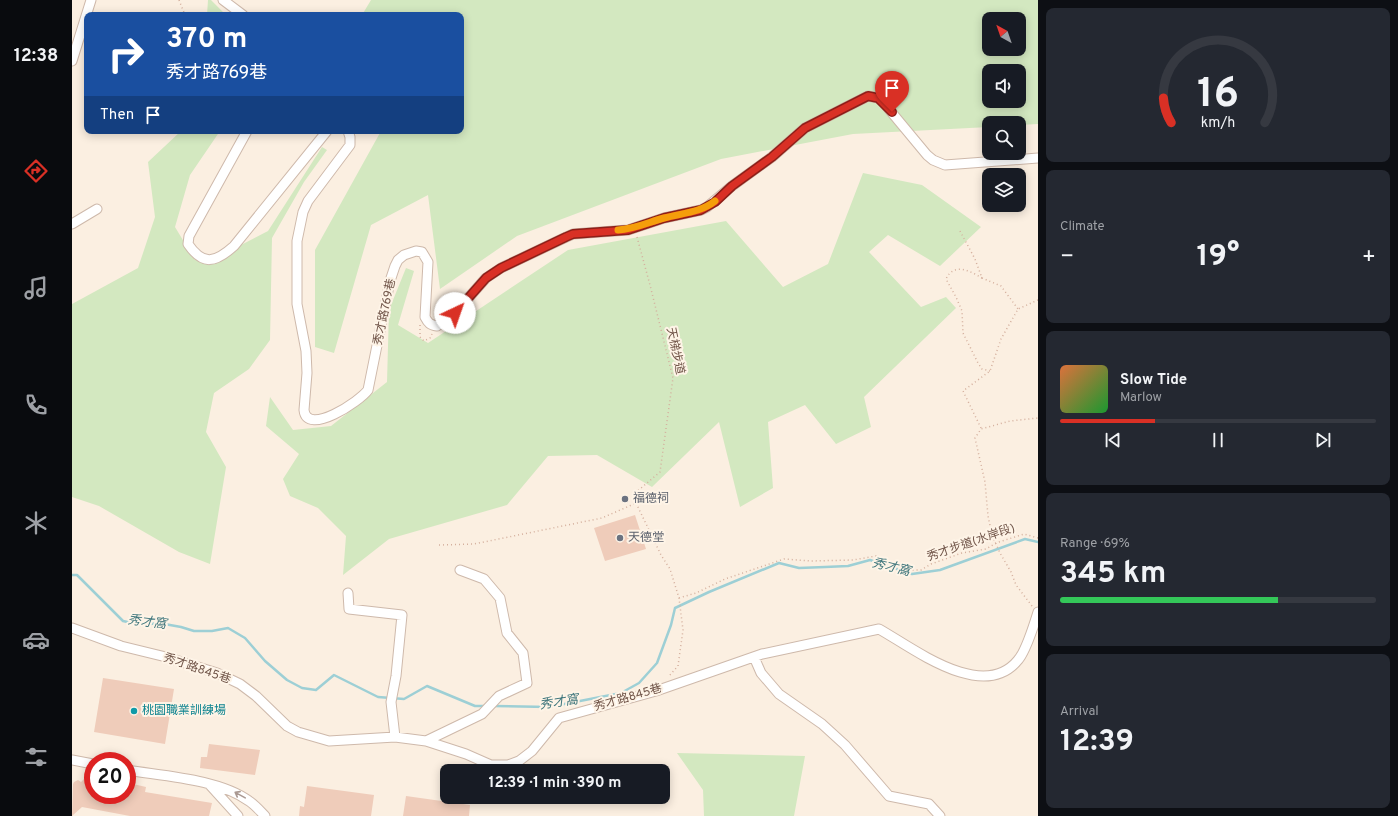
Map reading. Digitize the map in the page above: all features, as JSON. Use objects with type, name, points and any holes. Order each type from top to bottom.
[{"type":"street","points":[[87,12],[91,0]]},
{"type":"street","points":[[223,0],[239,12]]},
{"type":"street","points":[[72,61],[84,22]]},
{"type":"street","name":"秀才路769巷","points":[[349,134],[350,145],[308,201],[303,212],[297,241],[297,304],[306,352],[307,373],[304,410],[307,418],[311,420],[318,420],[327,417],[359,400],[368,390],[390,281],[398,260],[404,255],[416,251],[422,252],[426,257],[428,262],[425,317],[430,324],[437,326],[455,313],[486,278],[501,268],[573,234],[628,230],[664,218],[701,210],[707,207],[732,186],[772,157],[805,128],[868,96],[878,98],[883,102],[927,154],[933,160],[941,164],[956,165],[1038,158]]},
{"type":"street","points":[[245,134],[189,236],[188,244],[196,255],[201,258],[215,259],[234,246],[325,134]]},
{"type":"street","points":[[72,224],[98,209]]},
{"type":"street","points":[[426,741],[482,714],[499,696],[527,683],[523,653],[507,633],[500,598],[484,579],[460,570]]},
{"type":"street","points":[[348,593],[349,609],[402,615],[396,676],[391,702],[395,737]]},
{"type":"street","name":"秀才路845巷","points":[[72,628],[121,646],[166,657],[217,673],[240,684],[256,696],[287,726],[298,732],[329,741],[395,737],[426,741],[466,754],[491,765],[508,765],[519,760],[532,751],[559,718],[656,691],[754,657],[879,629],[916,652],[959,672],[973,676],[993,676],[1007,670],[1019,660],[1030,637],[1038,613]]},
{"type":"street","points":[[754,657],[761,673],[779,694],[822,724],[846,746],[889,796],[928,804],[940,816]]},
{"type":"street","points":[[72,760],[84,762]]},
{"type":"street","points":[[136,772],[209,784],[230,790],[250,801],[265,816]]},
{"type":"street","points":[[209,784],[238,816]]},
{"type":"path","points":[[179,0],[184,12]]},
{"type":"path","name":"天梯步道","points":[[628,230],[636,236],[673,378],[660,472],[634,494],[636,502]]},
{"type":"path","points":[[960,231],[982,278]]},
{"type":"path","points":[[990,371],[982,369],[963,333],[962,311],[946,279],[949,273],[957,269],[965,270],[1001,286],[1018,310]]},
{"type":"path","points":[[981,429],[964,391],[990,371],[1001,340],[1018,310],[1038,300]]},
{"type":"path","points":[[1038,418],[1010,421],[981,429],[975,438],[985,482],[988,516],[992,535],[1016,585],[1038,613]]},
{"type":"path","points":[[439,544],[474,544],[602,518],[636,502],[661,556],[670,569],[680,598],[684,630],[678,666],[656,691]]},
{"type":"path","name":"秀才步道(水岸段)","points":[[680,598],[696,593],[725,579],[784,559],[811,562],[853,560],[876,556],[910,570],[921,570],[931,564],[962,553],[986,549],[996,543],[1024,534],[1038,538]]},
{"type":"green space","points":[[208,0],[211,0],[223,12],[207,12]]},
{"type":"green space","points":[[371,0],[1038,0],[1038,124],[1026,125],[1026,116],[982,116],[982,127],[853,134],[721,159],[517,236],[440,289],[428,195],[371,225],[334,353],[315,347],[315,250],[379,134],[464,134],[464,12],[364,12]]},
{"type":"green space","points":[[178,134],[218,134],[190,175],[175,227],[195,260],[210,261],[268,231],[322,147],[327,150],[304,182],[272,238],[270,340],[249,369],[214,393],[206,432],[226,467],[210,564],[179,552],[99,506],[72,497],[72,304],[138,268],[155,217],[148,162]]},
{"type":"green space","points":[[863,173],[922,185],[981,227],[940,266],[888,235],[869,252],[921,307],[946,297],[956,308],[864,397],[871,427],[836,444],[805,405],[768,422],[773,488],[740,507],[719,422],[652,487],[597,455],[548,456],[507,505],[389,539],[343,575],[346,536],[318,508],[290,496],[283,479],[299,454],[266,426],[270,397],[293,430],[331,426],[387,382],[389,310],[406,268],[414,271],[398,325],[428,343],[568,250],[726,221],[783,287],[828,264]]},
{"type":"green space","points":[[677,753],[805,756],[794,816],[704,816],[703,790]]},
{"type":"building","name":"天德堂","points":[[635,515],[646,549],[605,561],[594,528]]},
{"type":"building","name":"桃園職業訓練場","points":[[103,678],[174,689],[165,744],[94,732]]},
{"type":"building","points":[[209,744],[260,750],[255,775],[200,768],[201,757],[207,757]]},
{"type":"building","points":[[84,779],[84,804],[136,804],[136,785],[146,787],[145,792],[212,803],[209,816],[130,816],[82,807],[72,816],[73,784],[78,780],[81,782]]},
{"type":"building","points":[[307,786],[374,795],[371,816],[299,816],[300,806],[304,807]]},
{"type":"building","points":[[406,796],[440,801],[440,804],[470,805],[469,816],[403,816]]},
{"type":"waterway","name":"秀才窩","points":[[493,706],[549,707],[621,693],[639,683],[657,663],[671,625],[675,608],[779,563],[799,568],[848,566],[870,560],[912,574],[940,570],[1025,539],[1038,542]]},
{"type":"waterway","name":"秀才窩","points":[[72,575],[77,575],[123,621],[141,625],[159,623],[194,631],[212,631],[228,628],[245,638],[265,661],[287,680],[302,688],[316,690],[334,675],[378,697],[404,699],[427,686],[475,706],[486,706]]},
{"type":"slow traffic","points":[[618,230],[628,230],[664,218],[701,210],[715,201]]},
{"type":"place","name":"福德祠","points":[[625,499]]},
{"type":"place","name":"天德堂","points":[[620,538]]},
{"type":"place","name":"桃園職業訓練場","points":[[134,711]]},
{"type":"route","points":[[455,313],[486,278],[501,268],[573,234],[628,230],[664,218],[701,210],[707,207],[715,202],[732,186],[772,157],[805,128],[868,96],[878,98],[892,112]]}]
